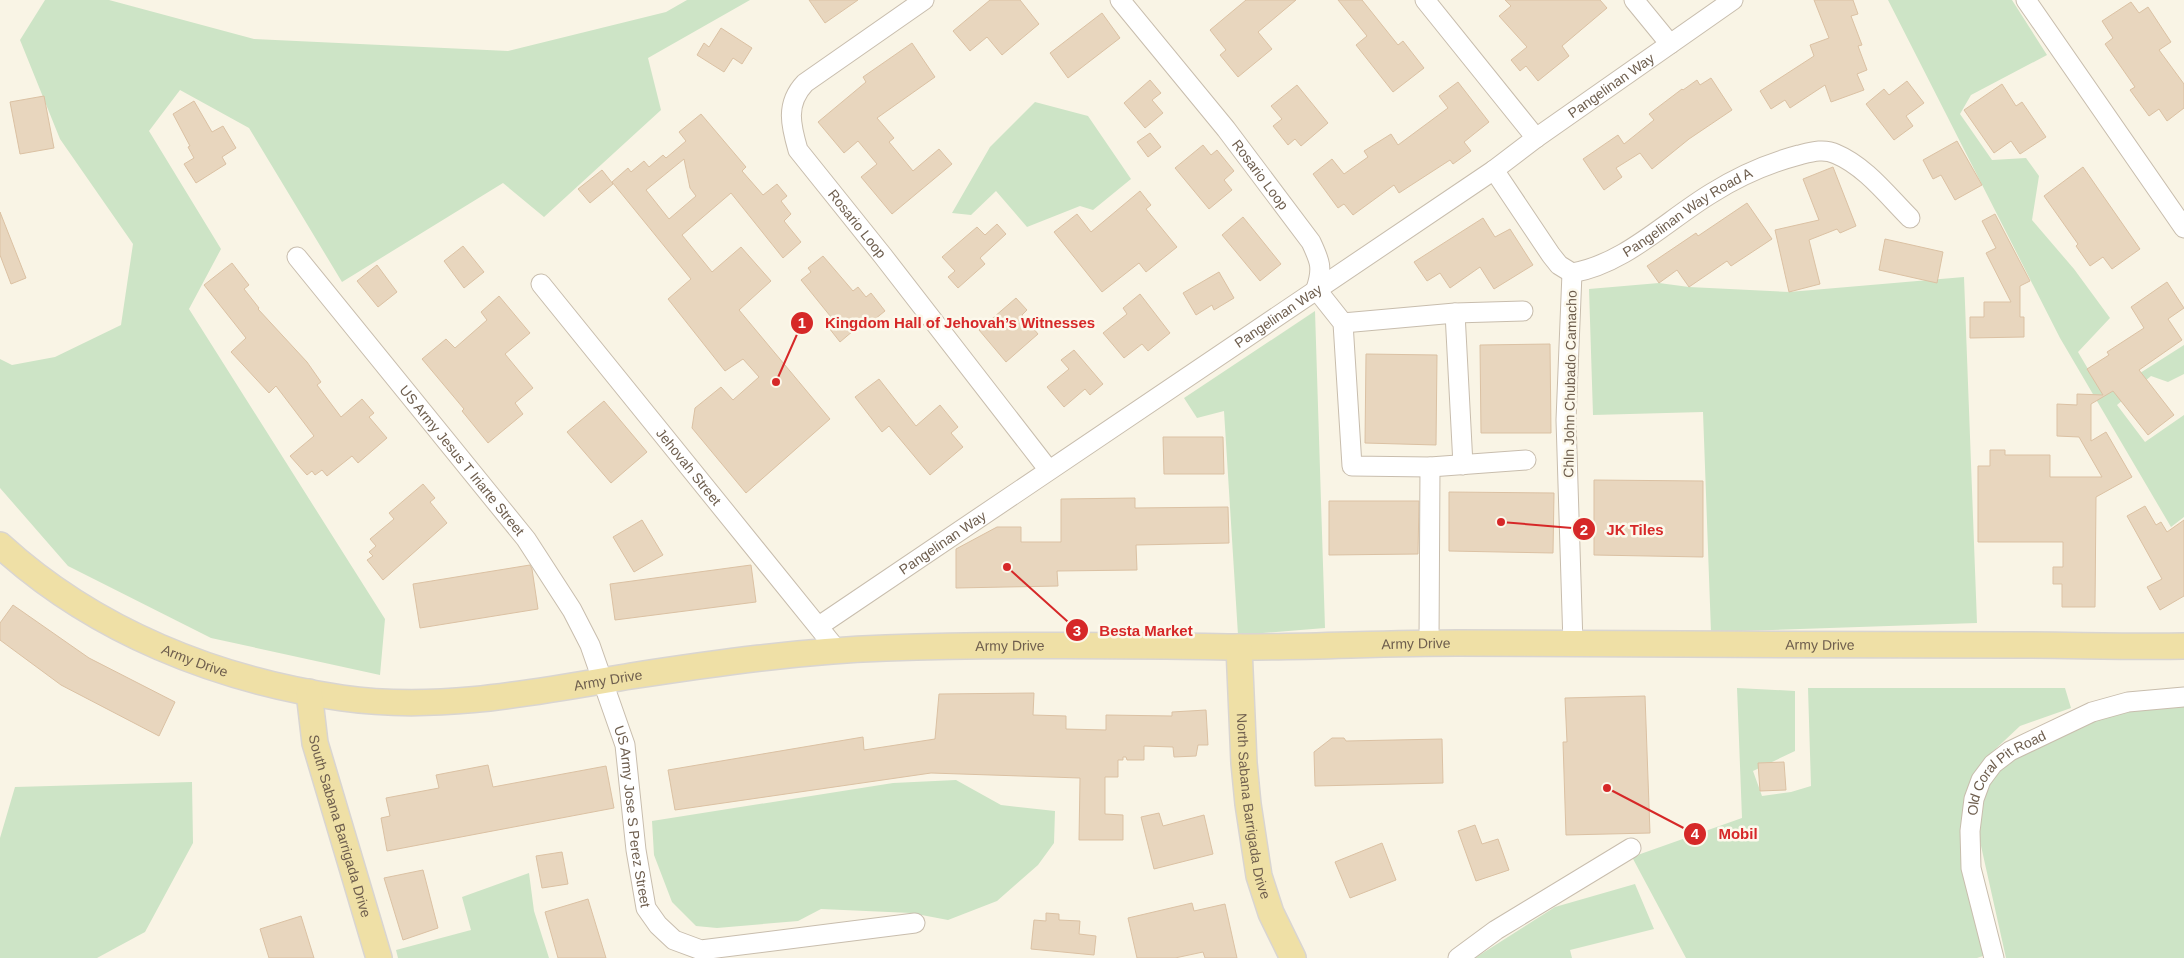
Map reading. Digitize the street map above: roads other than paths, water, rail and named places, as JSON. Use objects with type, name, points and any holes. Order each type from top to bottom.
[{"type":"main road","name":"Army Drive","points":[[0,545],[47,584],[87,610],[171,652],[215,669],[258,681],[345,698],[394,703],[443,702],[488,698],[746,659],[838,650],[995,646],[1239,647],[1429,643],[2184,646]]},
{"type":"main road","name":"North Sabana Barrigada Drive","points":[[1239,647],[1244,768],[1260,876],[1271,913],[1293,958]]},
{"type":"main road","name":"South Sabana Barrigada Drive","points":[[309,692],[315,743],[379,958]]},
{"type":"street","name":"Rosario Loop","points":[[924,0],[805,83],[798,91],[790,114],[792,129],[798,150],[914,294],[1048,469]]},
{"type":"street","name":"Rosario Loop","points":[[1120,0],[1226,129],[1311,242],[1320,261],[1320,275],[1316,289]]},
{"type":"street","points":[[1425,0],[1536,138]]},
{"type":"street","points":[[1634,0],[1670,44]]},
{"type":"street","name":"Pangelinan Way","points":[[819,626],[1048,469],[1494,170],[1536,138],[1733,0]]},
{"type":"street","points":[[2026,0],[2184,228]]},
{"type":"street","name":"Pangelinan Way Road A","points":[[1572,273],[1604,263],[1639,243],[1713,192],[1775,161],[1818,150],[1834,152],[1849,160],[1910,218]]},
{"type":"street","points":[[1494,170],[1551,255],[1559,265],[1572,273]]},
{"type":"street","name":"US Army Jesus T Iriarte Street","points":[[297,257],[526,539],[572,610],[590,645],[604,681]]},
{"type":"street","name":"Chln John Chubado Camacho","points":[[1572,273],[1566,420],[1573,644]]},
{"type":"street","name":"Jehovah Street","points":[[541,284],[838,650]]},
{"type":"street","points":[[1316,289],[1343,323],[1352,466],[1430,467],[1526,460]]},
{"type":"street","points":[[1343,323],[1455,313],[1523,311]]},
{"type":"street","points":[[1455,313],[1463,465]]},
{"type":"street","points":[[1429,643],[1430,467]]},
{"type":"street","name":"US Army Jose S Perez Street","points":[[604,681],[625,745],[636,850],[646,908],[658,925],[674,940],[701,950],[915,924]]},
{"type":"street","name":"Old Coral Pit Road","points":[[1994,958],[1970,868],[1970,831],[1974,799],[1981,780],[1993,764],[2010,751],[2092,712],[2128,702],[2184,697]]},
{"type":"street","points":[[1458,958],[1496,930],[1631,848]]},
{"type":"place","name":"Kingdom Hall of Jehovah’s Witnesses","points":[[776,382]]},
{"type":"place","name":"JK Tiles","points":[[1501,522]]},
{"type":"place","name":"Besta Market","points":[[1007,567]]},
{"type":"place","name":"Mobil","points":[[1607,788]]}]
